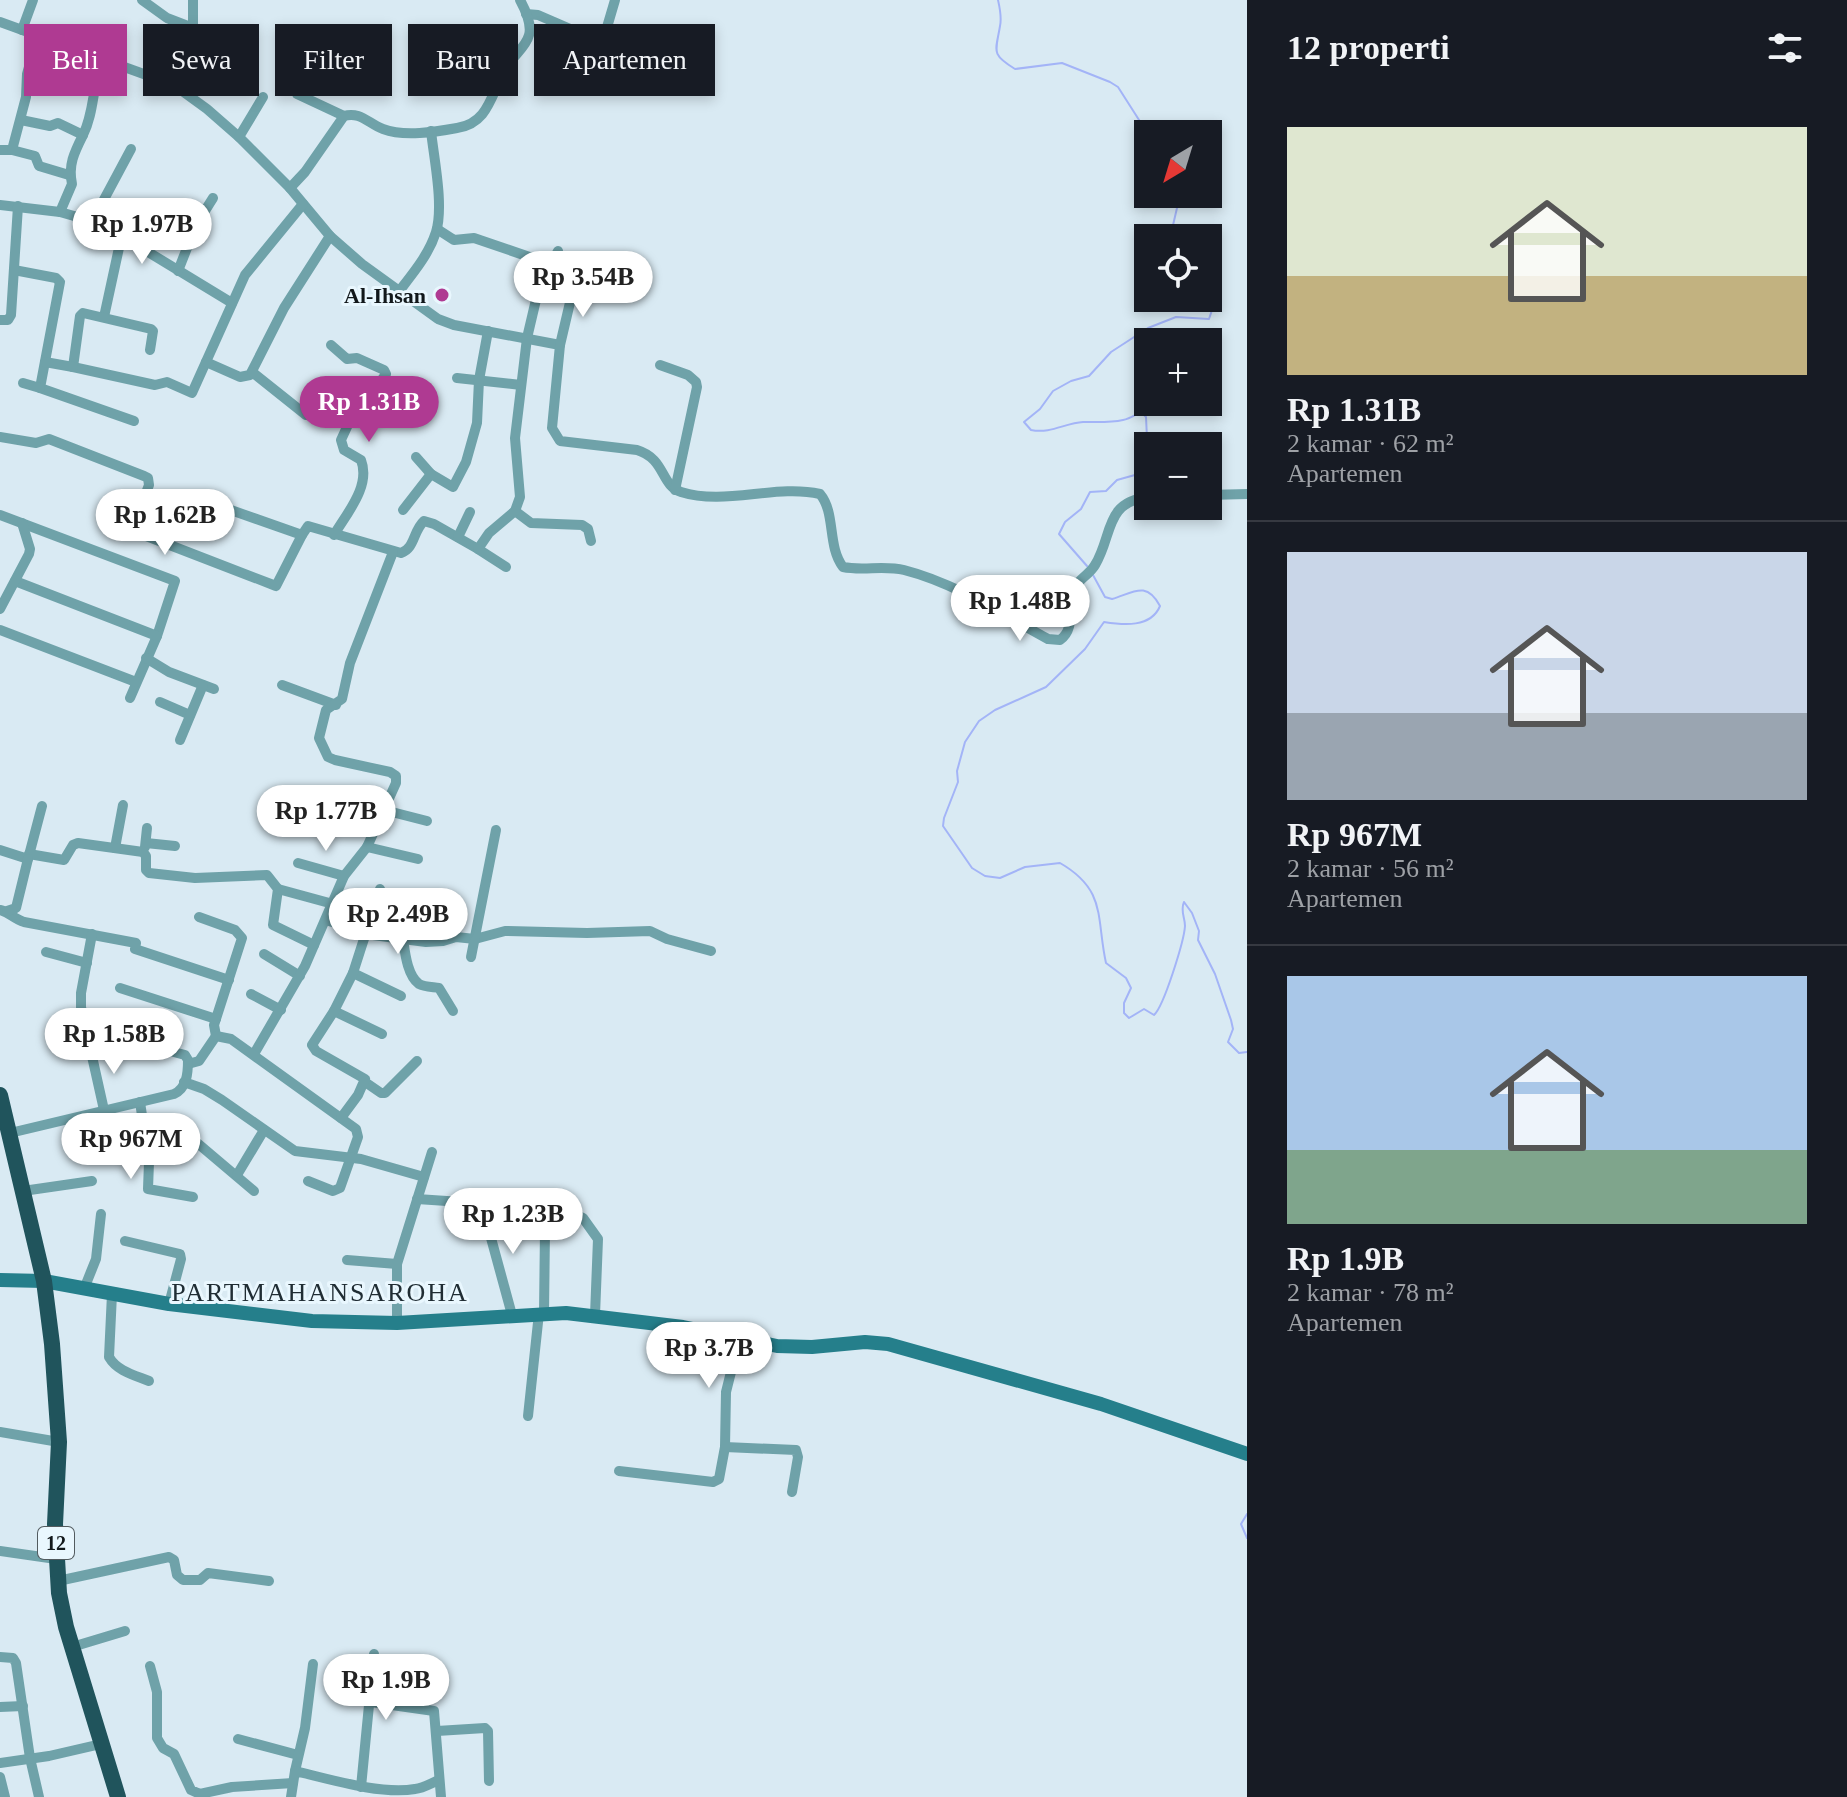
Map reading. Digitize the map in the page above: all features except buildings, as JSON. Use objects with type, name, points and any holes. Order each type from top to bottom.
[{"type":"highway","name":"12","points":[[0,1095],[44,1281],[57,1398],[58,1581],[72,1647],[118,1797]]},
{"type":"main road","points":[[0,1280],[44,1281],[169,1304],[312,1321],[397,1323],[542,1313],[595,1315],[683,1327],[777,1346],[812,1347],[865,1342],[888,1344],[1101,1404],[1247,1454]]},
{"type":"street","points":[[0,22],[22,30],[33,0]]},
{"type":"street","points":[[142,0],[167,18],[183,24]]},
{"type":"street","points":[[193,0],[193,24]]},
{"type":"street","points":[[301,96],[344,116],[360,116],[388,131],[431,131],[471,125],[486,112],[501,75],[529,38],[526,14],[520,0]]},
{"type":"street","points":[[526,14],[538,15],[598,41],[605,34],[615,0]]},
{"type":"street","points":[[26,96],[21,120],[6,150],[36,156],[39,166],[69,175]]},
{"type":"street","points":[[60,212],[72,184],[69,175],[71,161],[91,116],[94,96]]},
{"type":"street","points":[[189,96],[239,137],[290,188],[330,236],[362,264],[445,322],[560,345]]},
{"type":"street","points":[[239,137],[263,97]]},
{"type":"street","points":[[290,188],[305,172],[344,116]]},
{"type":"street","points":[[21,120],[50,126],[58,123],[83,135]]},
{"type":"street","points":[[400,290],[430,248],[437,229],[439,210],[431,131]]},
{"type":"street","points":[[93,220],[131,149]]},
{"type":"street","points":[[178,271],[196,225],[213,198]]},
{"type":"street","points":[[45,362],[155,385],[167,382],[192,393],[252,265],[303,204]]},
{"type":"street","points":[[0,205],[60,212],[93,220],[122,234],[232,303]]},
{"type":"street","points":[[0,320],[8,320],[11,315],[18,206]]},
{"type":"street","points":[[437,229],[454,240],[474,238],[550,264]]},
{"type":"street","points":[[104,317],[122,234]]},
{"type":"street","points":[[206,362],[240,377],[247,377],[252,372],[284,308],[330,236]]},
{"type":"street","points":[[478,549],[489,533],[515,511],[520,497],[515,438],[527,338],[539,287],[558,251]]},
{"type":"street","points":[[14,270],[56,278],[60,282],[40,388]]},
{"type":"street","points":[[598,280],[581,275],[576,277],[560,345],[552,428],[556,438],[649,454],[675,490],[704,496],[780,492],[820,494],[826,503],[837,559],[843,567],[883,567],[918,574],[955,589],[1055,641],[1065,637],[1069,631],[1073,592],[1094,568],[1116,513],[1125,503],[1134,501]]},
{"type":"street","points":[[73,367],[81,314],[152,329],[150,350]]},
{"type":"street","points":[[416,457],[431,474],[452,488],[462,471],[477,423],[479,380],[488,331]]},
{"type":"street","points":[[331,345],[348,359],[357,358],[386,373],[370,401],[355,412],[340,444],[361,460],[363,481],[334,535]]},
{"type":"street","points":[[660,365],[688,375],[697,387],[675,490]]},
{"type":"street","points":[[252,372],[306,415],[326,415],[349,422]]},
{"type":"street","points":[[457,378],[521,385]]},
{"type":"street","points":[[23,383],[134,421]]},
{"type":"street","points":[[0,437],[36,443],[49,439],[148,478],[149,485],[134,525],[136,532],[276,586],[308,526],[401,553],[408,550],[424,521],[458,537],[506,567]]},
{"type":"street","points":[[403,510],[431,474]]},
{"type":"street","points":[[1222,495],[1247,494]]},
{"type":"street","points":[[228,509],[302,535]]},
{"type":"street","points":[[515,511],[531,523],[582,525],[588,529],[591,541]]},
{"type":"street","points":[[458,537],[470,512]]},
{"type":"street","points":[[0,515],[171,577],[175,585],[130,698]]},
{"type":"street","points":[[0,609],[30,549],[22,523]]},
{"type":"street","points":[[254,1054],[300,976],[344,876],[367,847],[396,783],[396,776],[385,770],[335,760],[322,748],[319,738],[326,710],[342,699],[350,663],[393,552]]},
{"type":"street","points":[[15,581],[157,636]]},
{"type":"street","points":[[0,630],[136,682]]},
{"type":"street","points":[[146,658],[169,672],[209,687],[190,715],[180,740]]},
{"type":"street","points":[[282,685],[336,705]]},
{"type":"street","points":[[160,702],[190,715]]},
{"type":"street","points":[[115,848],[123,805]]},
{"type":"street","points":[[4,911],[12,912],[16,908],[42,806]]},
{"type":"street","points":[[384,810],[427,821]]},
{"type":"street","points":[[147,828],[145,848],[146,870],[149,873],[195,878],[271,876],[278,889],[273,925],[314,945]]},
{"type":"street","points":[[471,957],[496,830]]},
{"type":"street","points":[[0,850],[63,861],[76,843],[115,848],[175,846]]},
{"type":"street","points":[[367,847],[418,859]]},
{"type":"street","points":[[298,863],[344,876]]},
{"type":"street","points":[[278,889],[333,904]]},
{"type":"street","points":[[341,1118],[365,1082],[364,1076],[313,1048],[313,1042],[334,1011],[353,973],[380,889]]},
{"type":"street","points":[[4,911],[24,922],[136,943],[135,949],[229,980]]},
{"type":"street","points":[[188,1064],[199,1061],[216,1036],[216,1019],[242,938],[235,930],[199,917]]},
{"type":"street","points":[[326,920],[367,933],[435,941],[456,937],[475,939],[505,931],[587,933],[644,930],[711,951]]},
{"type":"street","points":[[92,934],[81,999],[104,1110]]},
{"type":"street","points":[[403,939],[406,960],[414,978],[421,985],[439,988],[453,1011]]},
{"type":"street","points":[[46,952],[87,963]]},
{"type":"street","points":[[264,954],[300,976]]},
{"type":"street","points":[[353,973],[401,996]]},
{"type":"street","points":[[120,988],[216,1019]]},
{"type":"street","points":[[251,994],[281,1010]]},
{"type":"street","points":[[334,1011],[382,1034]]},
{"type":"street","points":[[216,1036],[231,1039],[254,1054],[358,1133],[337,1191],[308,1181]]},
{"type":"street","points":[[10,1133],[179,1092],[184,1082],[188,1064],[185,1055],[129,1040],[90,1049]]},
{"type":"street","points":[[365,1082],[385,1093],[417,1061]]},
{"type":"street","points":[[184,1082],[204,1089],[295,1151],[350,1158],[424,1177]]},
{"type":"street","points":[[140,1102],[149,1162],[148,1189],[193,1197]]},
{"type":"street","points":[[237,1175],[264,1130]]},
{"type":"street","points":[[159,1136],[181,1133],[189,1136],[254,1191]]},
{"type":"street","points":[[397,1323],[397,1264],[432,1152]]},
{"type":"street","points":[[23,1191],[92,1181]]},
{"type":"street","points":[[417,1199],[570,1212],[590,1224],[598,1239],[595,1315]]},
{"type":"street","points":[[482,1205],[512,1315]]},
{"type":"street","points":[[84,1289],[95,1265],[101,1214]]},
{"type":"street","points":[[528,1416],[542,1313],[545,1230]]},
{"type":"street","points":[[125,1241],[180,1254],[169,1304]]},
{"type":"street","points":[[347,1260],[397,1264]]},
{"type":"street","points":[[112,1294],[111,1362],[149,1381]]},
{"type":"street","points":[[619,1471],[716,1482],[721,1476],[725,1447],[726,1392],[739,1340]]},
{"type":"street","points":[[0,1432],[59,1442]]},
{"type":"street","points":[[725,1447],[796,1450],[798,1457],[792,1492]]},
{"type":"street","points":[[0,1551],[56,1559]]},
{"type":"street","points":[[58,1581],[169,1557],[174,1560],[177,1575],[183,1580],[200,1580],[207,1573],[213,1573],[269,1581]]},
{"type":"street","points":[[72,1647],[125,1631]]},
{"type":"street","points":[[368,1790],[374,1654]]},
{"type":"street","points":[[0,1657],[15,1660],[39,1797]]},
{"type":"street","points":[[291,1797],[305,1728],[313,1664]]},
{"type":"street","points":[[150,1666],[157,1692],[157,1738],[163,1748],[174,1754],[191,1790],[200,1794],[232,1787],[293,1783]]},
{"type":"street","points":[[371,1702],[432,1710],[437,1731],[441,1797]]},
{"type":"street","points":[[0,1707],[23,1706]]},
{"type":"street","points":[[437,1731],[485,1728],[488,1731],[489,1781]]},
{"type":"street","points":[[238,1739],[298,1755]]},
{"type":"street","points":[[0,1763],[101,1744]]},
{"type":"street","points":[[295,1771],[368,1790],[413,1789],[439,1780]]},
{"type":"street","points":[[0,1777],[5,1797]]},
{"type":"waterway","points":[[998,0],[1001,19],[996,47],[1002,59],[1015,69],[1062,63],[1110,82],[1118,87],[1139,120]]},
{"type":"waterway","points":[[1173,224],[1177,208]]},
{"type":"waterway","points":[[1147,432],[1146,417],[1141,412],[1123,420],[1083,422],[1045,431],[1031,430],[1024,422],[1040,409],[1053,391],[1089,376],[1111,352],[1148,328],[1176,317],[1209,319],[1211,312]]},
{"type":"waterway","points":[[1087,566],[1059,534],[1065,522],[1081,509],[1090,492],[1106,491],[1117,480],[1134,475]]},
{"type":"waterway","points":[[1093,575],[1105,597],[1112,599],[1139,590],[1150,593],[1160,606],[1143,622],[1104,622],[1085,649],[1046,687],[995,710],[979,721],[965,742],[957,771],[958,782],[943,826],[972,868],[985,876],[1000,878],[1025,867],[1060,863],[1086,884],[1097,906],[1106,963],[1126,978],[1131,988],[1124,1003],[1124,1013],[1129,1018],[1144,1009],[1154,1015],[1163,999],[1184,934],[1184,902],[1192,913],[1199,931],[1198,940],[1215,974],[1231,1020],[1233,1029],[1228,1042],[1239,1053],[1247,1052]]},
{"type":"waterway","points":[[1247,1514],[1241,1524],[1247,1538]]},
{"type":"place","name":"Al-Ihsan","points":[[442,295]]},
{"type":"district","name":"PARTMAHANSAROHA","points":[[320,1292]]}]
